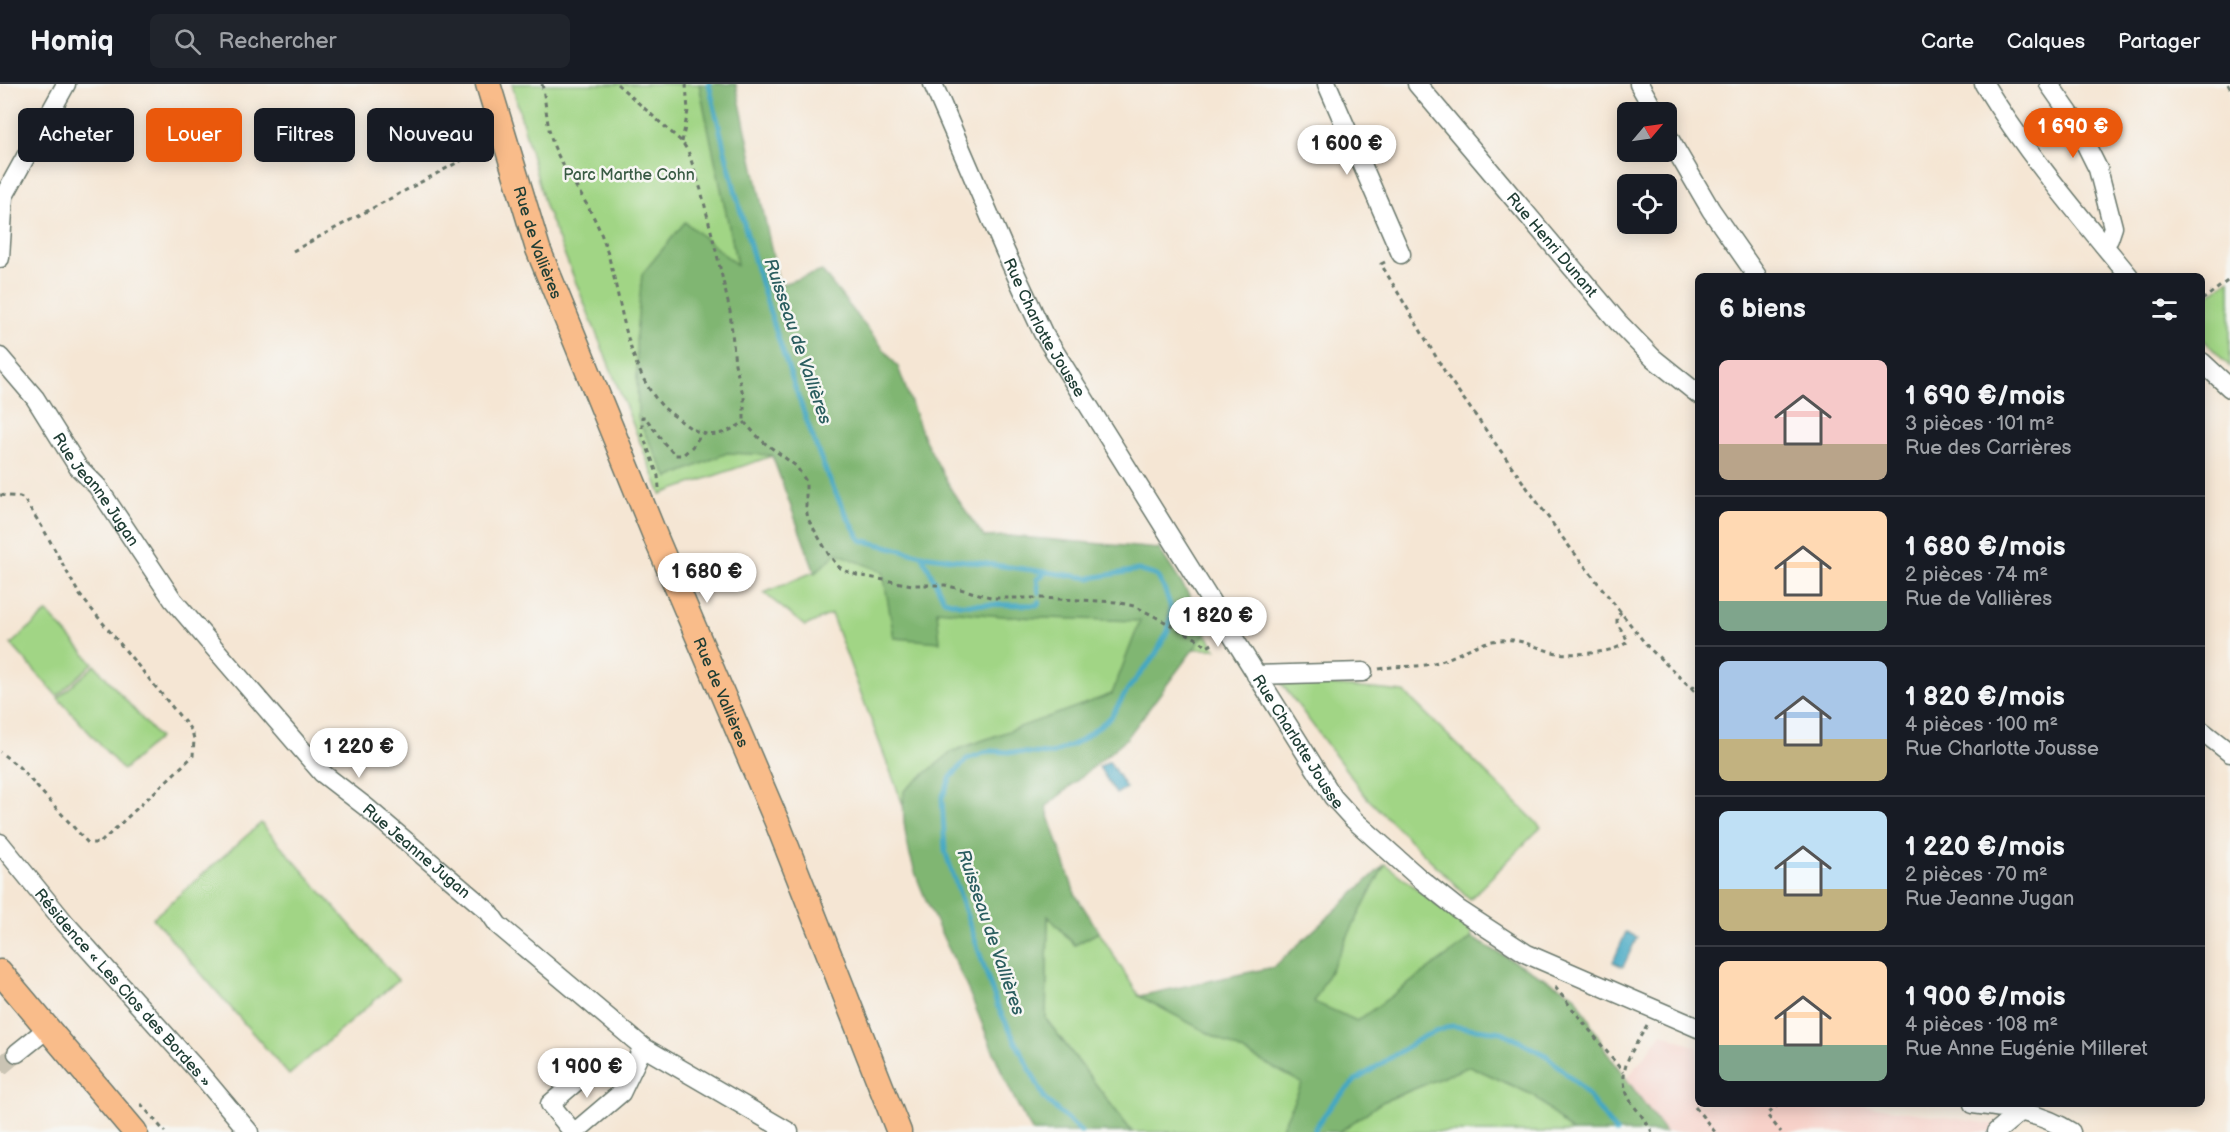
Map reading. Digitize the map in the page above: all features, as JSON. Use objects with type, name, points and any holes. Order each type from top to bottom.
[{"type":"main road","name":"Rue de Vallières","points":[[488,84],[538,249],[777,822],[899,1132]]},
{"type":"main road","points":[[0,972],[135,1132]]},
{"type":"street","points":[[0,258],[4,196],[66,84]]},
{"type":"street","name":"Rue Charlotte Jousse","points":[[933,84],[1043,333],[1333,797],[1392,856],[1458,909],[1527,954],[1695,1027]]},
{"type":"street","points":[[1327,84],[1401,254]]},
{"type":"street","name":"Rue Henri Dunant","points":[[1417,84],[1618,322],[1653,358],[1695,392]]},
{"type":"street","points":[[1640,84],[1650,102]]},
{"type":"street","points":[[1984,84],[2054,184],[2127,273]]},
{"type":"street","points":[[2049,84],[2072,117],[2098,169],[2113,227],[2109,239],[2103,244]]},
{"type":"street","points":[[1677,152],[1711,210],[1755,273]]},
{"type":"street","name":"Rue Jeanne Jugan","points":[[0,357],[35,398],[78,467],[97,486],[173,600],[322,773],[366,807],[489,912],[498,925],[643,1047],[789,1132]]},
{"type":"street","points":[[2205,365],[2230,388]]},
{"type":"street","points":[[1256,675],[1363,672]]},
{"type":"street","points":[[2205,733],[2230,753]]},
{"type":"street","name":"Résidence « Les Clos des Bordes »","points":[[0,843],[65,923],[189,1061],[249,1132]]},
{"type":"street","points":[[17,1053],[47,1029]]},
{"type":"street","points":[[584,1075],[550,1104],[574,1132],[621,1093],[643,1047]]},
{"type":"street","points":[[1990,1107],[2020,1112],[2062,1126],[2071,1132]]},
{"type":"street","points":[[1996,1132],[2020,1112]]},
{"type":"path","points":[[617,84],[688,151],[701,190],[729,311],[735,364],[744,398],[744,422],[762,441],[796,466],[806,481],[808,519],[818,539],[839,567],[857,575],[912,585],[945,585],[994,598],[1116,602],[1134,606],[1199,640]]},
{"type":"path","points":[[681,142],[688,111],[687,84]]},
{"type":"path","points":[[2228,84],[2230,88]]},
{"type":"path","points":[[544,85],[548,124],[555,148],[568,176],[598,224],[606,246],[636,364],[648,387],[665,408],[689,427],[702,433],[729,433],[744,422]]},
{"type":"path","points":[[293,251],[486,147],[505,142]]},
{"type":"path","points":[[1401,254],[1381,264],[1399,298],[1448,377],[1565,541],[1648,647],[1695,692]]},
{"type":"path","points":[[2205,298],[2230,279]]},
{"type":"path","points":[[641,500],[660,487],[642,433],[642,417],[645,417],[663,443],[675,454],[683,455],[702,433]]},
{"type":"path","points":[[0,495],[24,499],[79,594],[192,731],[195,749],[193,756],[100,843],[93,844],[88,843],[19,767],[0,752]]},
{"type":"path","points":[[1363,672],[1392,666],[1428,665],[1480,644],[1502,640],[1524,641],[1556,652],[1594,652],[1616,648],[1628,641],[1617,623],[1617,617],[1621,612]]},
{"type":"path","points":[[1692,689],[1695,686]]},
{"type":"path","points":[[1537,958],[1558,991],[1623,1072]]},
{"type":"path","points":[[1652,1132],[1630,1100],[1623,1083],[1623,1072],[1654,1009]]},
{"type":"path","points":[[1695,1107],[1716,1132]]},
{"type":"path","points":[[1776,1107],[1767,1115],[1781,1132]]},
{"type":"shaded area","points":[[1662,1033],[1695,1047],[1695,1107],[1876,1107],[2000,1125],[1993,1132],[1665,1132],[1627,1079]]},
{"type":"green space","name":"Parc Marthe Cohn","points":[[512,84],[700,84],[848,524],[1163,568],[1216,649],[1130,649],[1112,694],[905,791],[903,805],[831,614],[805,626],[764,593],[818,570],[772,456],[661,494],[545,206]]},
{"type":"green space","points":[[699,84],[736,84],[779,285],[822,271],[898,367],[924,438],[952,491],[984,537],[1009,536],[1159,549],[1210,627],[1127,738],[1046,807],[1075,894],[1099,932],[1075,945],[1048,916],[1046,1019],[1132,1132],[1033,1132],[1006,1080],[968,990],[923,894],[907,844],[904,791],[953,751],[1112,694],[1140,621],[1013,617],[937,610],[940,642],[894,638],[883,572],[837,553],[815,573],[772,455],[727,453],[668,478],[638,420],[636,335],[642,274],[685,222],[737,265]]},
{"type":"green space","points":[[2230,279],[2230,367],[2205,341],[2205,298]]},
{"type":"green space","points":[[47,612],[93,663],[57,696],[11,644]]},
{"type":"green space","points":[[95,665],[159,738],[123,770],[58,698]]},
{"type":"green space","points":[[1279,680],[1404,692],[1541,827],[1470,899],[1367,798]]},
{"type":"green space","points":[[261,823],[398,980],[289,1075],[153,918]]},
{"type":"green space","points":[[1385,864],[1471,931],[1472,938],[1357,1021],[1313,1002]]},
{"type":"green space","points":[[1385,864],[1314,1002],[1357,1021],[1472,938],[1575,995],[1608,1054],[1665,1132],[1572,1132],[1535,1096],[1470,1066],[1382,1102],[1339,1132],[1280,1132],[1302,1083],[1139,996],[1274,967]]},
{"type":"green space","points":[[1048,915],[1074,945],[1099,932],[1139,996],[1303,1083],[1280,1132],[1132,1132],[1046,1019]]},
{"type":"green space","points":[[1470,1066],[1535,1096],[1572,1132],[1339,1132],[1382,1102]]},
{"type":"water","points":[[1109,761],[1126,788],[1116,794],[1099,767]]},
{"type":"water","points":[[1626,932],[1637,937],[1623,967],[1613,962]]},
{"type":"waterway","name":"Ruisseau de Vallières","points":[[709,84],[748,238],[783,352],[824,467],[861,540],[922,555],[1090,578],[1138,570],[1157,576],[1164,588],[1171,614],[1168,631],[1154,657],[1128,689],[1111,717],[1080,741],[1051,754],[989,751],[967,759],[951,777],[942,798],[945,851],[997,1005],[1045,1099],[1081,1132]]},
{"type":"waterway","name":"Ruisseau de Vallières","points":[[922,555],[944,600],[959,604],[1038,605],[1039,601]]},
{"type":"waterway","name":"Ruisseau de Vallières","points":[[1039,593],[1037,579],[1046,572]]},
{"type":"waterway","name":"Ruisseau de Vallières","points":[[1315,1132],[1315,1128],[1333,1103],[1356,1080],[1424,1036],[1451,1026],[1502,1032],[1547,1056],[1582,1088],[1616,1132]]},
{"type":"tunnel","points":[[0,1067],[17,1053]]}]
